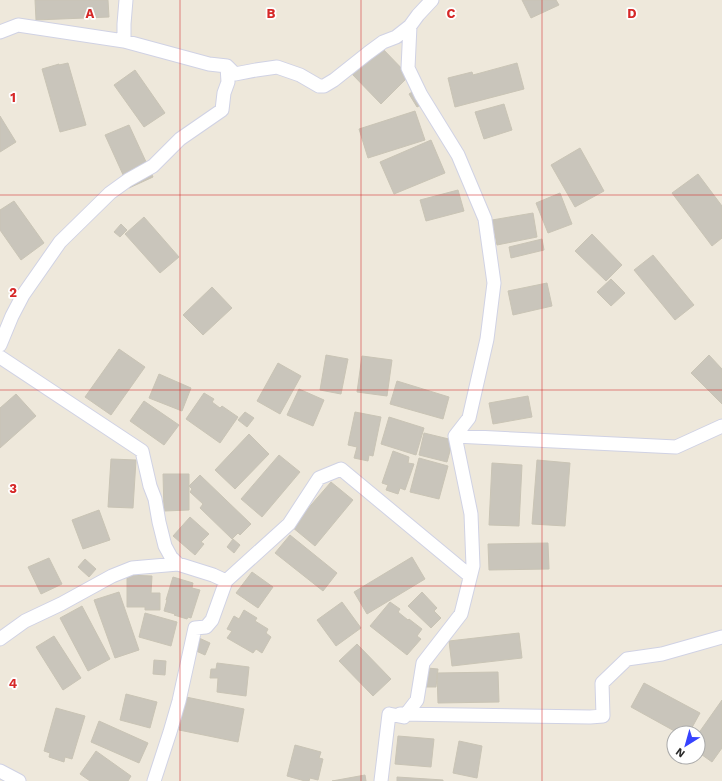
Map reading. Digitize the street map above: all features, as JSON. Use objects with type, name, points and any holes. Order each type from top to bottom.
[{"type":"street","points":[[124,41],[126,0]]},
{"type":"street","points":[[0,32],[18,25],[124,41],[209,64],[227,66],[235,74],[277,67],[300,75],[319,86],[324,86],[383,42],[396,37],[410,26],[432,0]]},
{"type":"street","points":[[389,714],[404,717],[417,700],[423,663],[461,614],[473,566],[471,514],[455,436],[469,418],[486,339],[494,283],[485,219],[458,155],[421,95],[408,68],[410,26]]},
{"type":"street","points":[[0,345],[12,316],[23,295],[60,242],[110,193],[128,180],[153,166],[180,139],[222,110],[224,93],[228,82],[227,66]]},
{"type":"street","points":[[0,357],[142,451],[150,486],[155,499],[165,546],[171,557],[178,564]]},
{"type":"street","points":[[455,436],[676,447],[722,426]]},
{"type":"street","points":[[154,781],[179,701],[195,628],[206,627],[212,620],[226,581],[289,524],[319,478],[341,469],[470,576]]},
{"type":"street","points":[[0,638],[24,621],[61,604],[112,576],[132,568],[178,564],[213,575],[226,581]]},
{"type":"street","points":[[389,714],[603,716],[602,683],[627,659],[662,654],[722,636]]},
{"type":"street","points":[[381,781],[389,714]]},
{"type":"street","points":[[0,771],[19,781]]},
{"type":"building","points":[[35,0],[108,0],[109,17],[36,20]]},
{"type":"building","points":[[522,0],[556,0],[559,5],[531,18]]},
{"type":"building","points":[[380,46],[409,76],[381,104],[352,74]]},
{"type":"building","points":[[68,63],[86,125],[60,132],[42,69]]},
{"type":"building","points":[[517,63],[524,89],[455,107],[448,78],[472,72],[473,75]]},
{"type":"building","points":[[135,70],[165,113],[144,127],[114,85]]},
{"type":"building","points":[[422,86],[430,100],[417,107],[409,94]]},
{"type":"building","points":[[504,104],[512,130],[484,139],[475,112]]},
{"type":"building","points":[[415,111],[425,140],[368,158],[359,129]]},
{"type":"building","points":[[0,116],[16,142],[0,152]]},
{"type":"building","points":[[129,125],[153,177],[129,188],[105,135]]},
{"type":"building","points":[[431,140],[445,173],[394,194],[380,162]]},
{"type":"building","points":[[580,148],[604,191],[575,207],[551,165]]},
{"type":"building","points":[[698,174],[722,206],[722,238],[712,246],[672,193]]},
{"type":"building","points":[[458,190],[464,211],[426,221],[420,200]]},
{"type":"building","points":[[560,193],[572,224],[548,233],[536,203]]},
{"type":"building","points":[[14,201],[44,243],[21,260],[0,230],[0,210]]},
{"type":"building","points":[[533,213],[537,237],[497,245],[492,220]]},
{"type":"building","points":[[144,217],[179,257],[160,273],[125,234]]},
{"type":"building","points":[[121,224],[127,230],[120,237],[114,232]]},
{"type":"building","points":[[592,234],[622,265],[606,281],[575,251]]},
{"type":"building","points":[[542,239],[544,250],[511,258],[509,247]]},
{"type":"building","points":[[653,255],[694,305],[675,320],[634,270]]},
{"type":"building","points":[[611,279],[625,293],[611,306],[597,292]]},
{"type":"building","points":[[547,283],[552,306],[513,315],[508,291]]},
{"type":"building","points":[[212,287],[232,308],[203,335],[183,315]]},
{"type":"building","points":[[119,349],[145,367],[111,415],[85,397]]},
{"type":"building","points":[[326,355],[348,359],[341,394],[320,390]]},
{"type":"building","points":[[709,355],[722,369],[722,404],[691,373]]},
{"type":"building","points":[[362,356],[392,360],[387,396],[357,392]]},
{"type":"building","points":[[278,363],[301,376],[280,414],[257,401]]},
{"type":"building","points":[[159,374],[191,388],[182,411],[149,398]]},
{"type":"building","points":[[397,381],[449,397],[443,419],[390,404]]},
{"type":"building","points":[[299,389],[324,400],[313,426],[287,415]]},
{"type":"building","points":[[204,393],[214,399],[212,402],[220,408],[222,406],[238,417],[220,443],[186,419]]},
{"type":"building","points":[[16,394],[36,416],[0,448],[0,408]]},
{"type":"building","points":[[528,396],[532,417],[493,424],[489,403]]},
{"type":"building","points":[[144,401],[179,425],[164,445],[130,421]]},
{"type":"building","points":[[245,412],[254,418],[247,427],[238,420]]},
{"type":"building","points":[[355,412],[381,417],[373,456],[369,455],[368,461],[354,458],[357,447],[348,445]]},
{"type":"building","points":[[389,417],[424,428],[416,455],[381,444]]},
{"type":"building","points":[[424,433],[453,440],[447,462],[419,455]]},
{"type":"building","points":[[249,434],[269,454],[235,489],[215,470]]},
{"type":"building","points":[[393,451],[409,457],[408,463],[414,464],[405,490],[400,488],[398,494],[386,490],[388,485],[382,483]]},
{"type":"building","points":[[279,455],[300,472],[262,517],[241,499]]},
{"type":"building","points":[[419,458],[448,466],[439,499],[410,492]]},
{"type":"building","points":[[111,459],[136,460],[133,508],[108,507]]},
{"type":"building","points":[[537,460],[570,463],[565,526],[532,524]]},
{"type":"building","points":[[492,463],[522,465],[519,526],[489,525]]},
{"type":"building","points":[[163,474],[189,474],[189,510],[164,511]]},
{"type":"building","points":[[200,475],[251,524],[240,535],[238,533],[232,539],[200,508],[203,504],[190,492],[192,489],[189,486]]},
{"type":"building","points":[[331,482],[353,500],[315,546],[292,527]]},
{"type":"building","points":[[99,510],[110,540],[83,549],[72,520]]},
{"type":"building","points":[[190,517],[209,534],[201,542],[204,544],[195,555],[173,536]]},
{"type":"building","points":[[290,535],[337,573],[323,591],[275,553]]},
{"type":"building","points":[[233,539],[240,545],[234,553],[227,547]]},
{"type":"building","points":[[548,543],[549,569],[489,570],[488,544]]},
{"type":"building","points":[[412,557],[425,579],[367,614],[354,592]]},
{"type":"building","points":[[49,558],[62,584],[41,594],[28,567]]},
{"type":"building","points":[[85,559],[96,569],[89,577],[78,567]]},
{"type":"building","points":[[252,572],[273,587],[258,608],[236,593]]},
{"type":"building","points":[[127,575],[152,576],[151,593],[160,593],[160,610],[145,610],[145,607],[127,607]]},
{"type":"building","points":[[173,577],[193,583],[192,588],[200,590],[191,618],[188,617],[187,619],[164,611]]},
{"type":"building","points":[[119,592],[139,650],[115,658],[94,600]]},
{"type":"building","points":[[422,592],[437,608],[434,611],[441,618],[431,628],[408,606]]},
{"type":"building","points":[[342,602],[361,628],[336,646],[317,620]]},
{"type":"building","points":[[390,602],[400,609],[398,612],[422,629],[417,636],[421,639],[407,655],[370,626]]},
{"type":"building","points":[[82,606],[110,659],[88,671],[60,618]]},
{"type":"building","points":[[244,610],[257,618],[255,621],[268,629],[266,633],[271,637],[262,653],[256,649],[253,653],[227,638],[232,631],[227,629],[234,616],[239,619]]},
{"type":"building","points":[[145,613],[177,622],[171,646],[139,637]]},
{"type":"building","points":[[519,633],[522,658],[452,666],[449,641]]},
{"type":"building","points":[[54,636],[81,678],[63,690],[36,647]]},
{"type":"building","points":[[199,638],[210,643],[205,655],[194,650]]},
{"type":"building","points":[[357,644],[391,679],[373,696],[339,661]]},
{"type":"building","points":[[154,660],[166,661],[165,675],[153,674]]},
{"type":"building","points":[[217,663],[249,667],[246,696],[217,692],[218,678],[210,678],[211,669],[216,669]]},
{"type":"building","points":[[427,668],[438,669],[436,687],[426,687]]},
{"type":"building","points":[[498,672],[499,702],[438,703],[437,673]]},
{"type":"building","points":[[644,683],[700,713],[693,725],[666,725],[666,726],[631,707]]},
{"type":"building","points":[[126,694],[157,702],[150,728],[120,720]]},
{"type":"building","points":[[186,697],[244,709],[238,742],[179,730]]},
{"type":"building","points":[[722,700],[722,748],[712,762],[706,758],[706,725],[704,725]]},
{"type":"building","points":[[56,708],[85,716],[72,759],[65,757],[64,762],[49,757],[50,753],[44,751]]},
{"type":"building","points":[[99,721],[148,743],[139,763],[91,742]]},
{"type":"building","points":[[398,736],[434,739],[431,767],[395,764]]},
{"type":"building","points":[[459,741],[482,746],[477,778],[453,773]]},
{"type":"building","points":[[295,745],[321,752],[319,758],[323,759],[318,780],[310,778],[309,781],[305,781],[287,776]]},
{"type":"building","points":[[96,751],[131,776],[128,781],[90,781],[80,774]]},
{"type":"building","points":[[365,775],[366,781],[332,781]]},
{"type":"building","points":[[397,777],[443,780],[443,781],[397,781]]}]
